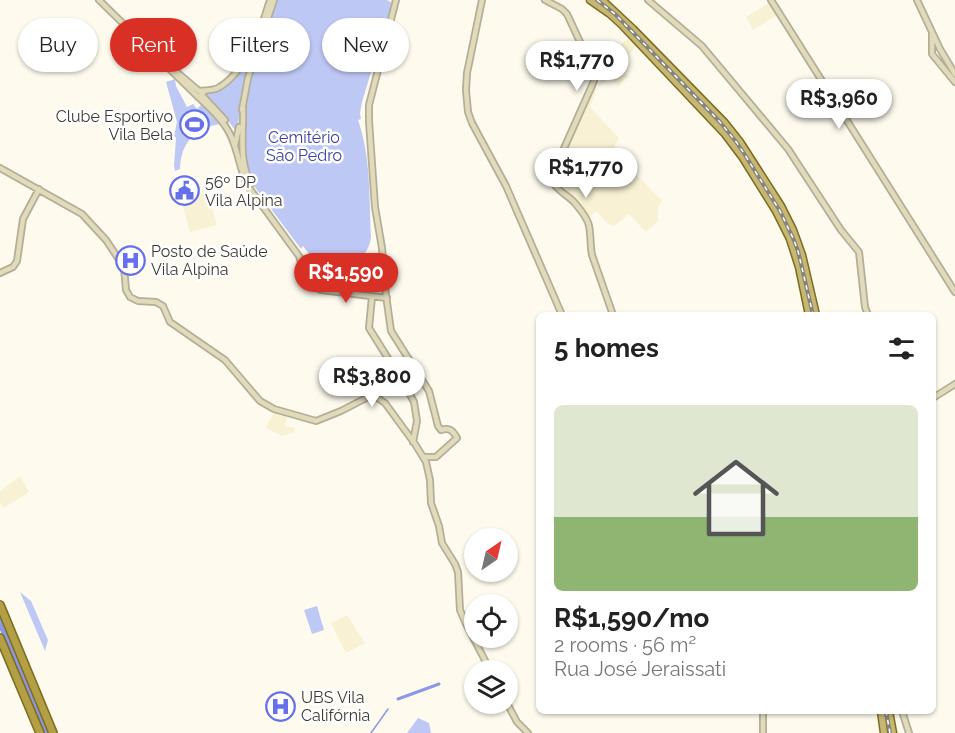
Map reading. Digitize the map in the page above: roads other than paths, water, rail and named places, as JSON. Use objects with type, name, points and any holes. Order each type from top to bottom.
[{"type":"highway","points":[[0,605],[53,733]]},
{"type":"highway","points":[[0,638],[40,733]]},
{"type":"main road","points":[[99,0],[118,18]]},
{"type":"main road","points":[[265,18],[272,0]]},
{"type":"main road","points":[[267,18],[272,0]]},
{"type":"main road","points":[[387,298],[385,257],[375,207],[369,113],[397,0]]},
{"type":"main road","points":[[482,0],[467,75],[468,112],[506,186],[561,312]]},
{"type":"main road","points":[[545,0],[572,18],[595,78],[552,172],[551,182],[573,204],[586,223],[592,255],[612,312]]},
{"type":"main road","points":[[590,0],[621,24],[733,143],[785,226],[794,249],[808,312]]},
{"type":"main road","points":[[602,0],[626,21],[725,123],[740,142],[783,211],[799,245],[815,312]]},
{"type":"main road","points":[[771,0],[955,292]]},
{"type":"main road","points":[[917,0],[932,31],[935,45],[955,74]]},
{"type":"main road","points":[[651,1],[702,46],[788,149],[841,230],[859,252],[867,312]]},
{"type":"main road","points":[[935,45],[932,54],[955,82]]},
{"type":"main road","points":[[175,72],[201,93],[228,130],[248,185],[299,256],[308,279],[323,290],[387,298]]},
{"type":"main road","points":[[176,72],[218,111],[242,147]]},
{"type":"main road","points":[[201,93],[220,87],[236,72]]},
{"type":"main road","points":[[235,145],[249,72]]},
{"type":"main road","points":[[243,107],[242,147],[249,181],[299,250],[307,266],[308,279]]},
{"type":"main road","points":[[233,132],[239,130]]},
{"type":"main road","points":[[235,145],[238,149],[242,147]]},
{"type":"main road","points":[[0,168],[80,212],[100,234],[124,267],[126,290],[130,297],[163,306],[170,322],[225,360],[262,403],[309,420],[341,411],[363,398],[376,396],[386,403],[424,457],[428,469],[431,503],[440,526],[442,543],[458,572],[460,610],[485,660]]},
{"type":"main road","points":[[751,171],[757,173],[759,171]]},
{"type":"main road","points":[[0,273],[13,267],[17,261],[23,219],[39,189]]},
{"type":"main road","points":[[775,209],[783,211]]},
{"type":"main road","points":[[380,233],[392,334],[429,392],[438,426],[441,430],[446,428],[452,430],[457,438],[436,457],[424,457]]},
{"type":"main road","points":[[385,288],[375,297],[369,328],[414,402],[417,422],[413,442]]},
{"type":"main road","points":[[936,396],[955,384]]},
{"type":"main road","points":[[513,714],[528,733]]},
{"type":"main road","points":[[764,714],[764,733]]},
{"type":"main road","points":[[881,714],[884,733]]},
{"type":"main road","points":[[890,714],[893,733]]},
{"type":"main road","points":[[903,714],[909,733]]},
{"type":"water","points":[[0,614],[49,733],[42,733],[0,630]]},
{"type":"waterway","points":[[398,699],[439,684]]},
{"type":"waterway","points":[[371,733],[388,709]]},
{"type":"railway","points":[[597,0],[615,14],[720,122],[737,143],[780,211],[793,238],[812,312]]},
{"type":"railway","points":[[887,714],[890,733]]},
{"type":"place","name":"Clube Esportivo Vila Bela","points":[[194,125]]},
{"type":"place","name":"56º DP Vila Alpina","points":[[184,191]]},
{"type":"place","name":"Posto de Saúde Vila Alpina","points":[[130,260]]},
{"type":"place","name":"UBS Vila Califórnia","points":[[280,706]]},
{"type":"park label","name":"Cemitério São Pedro","points":[[304,146]]}]
